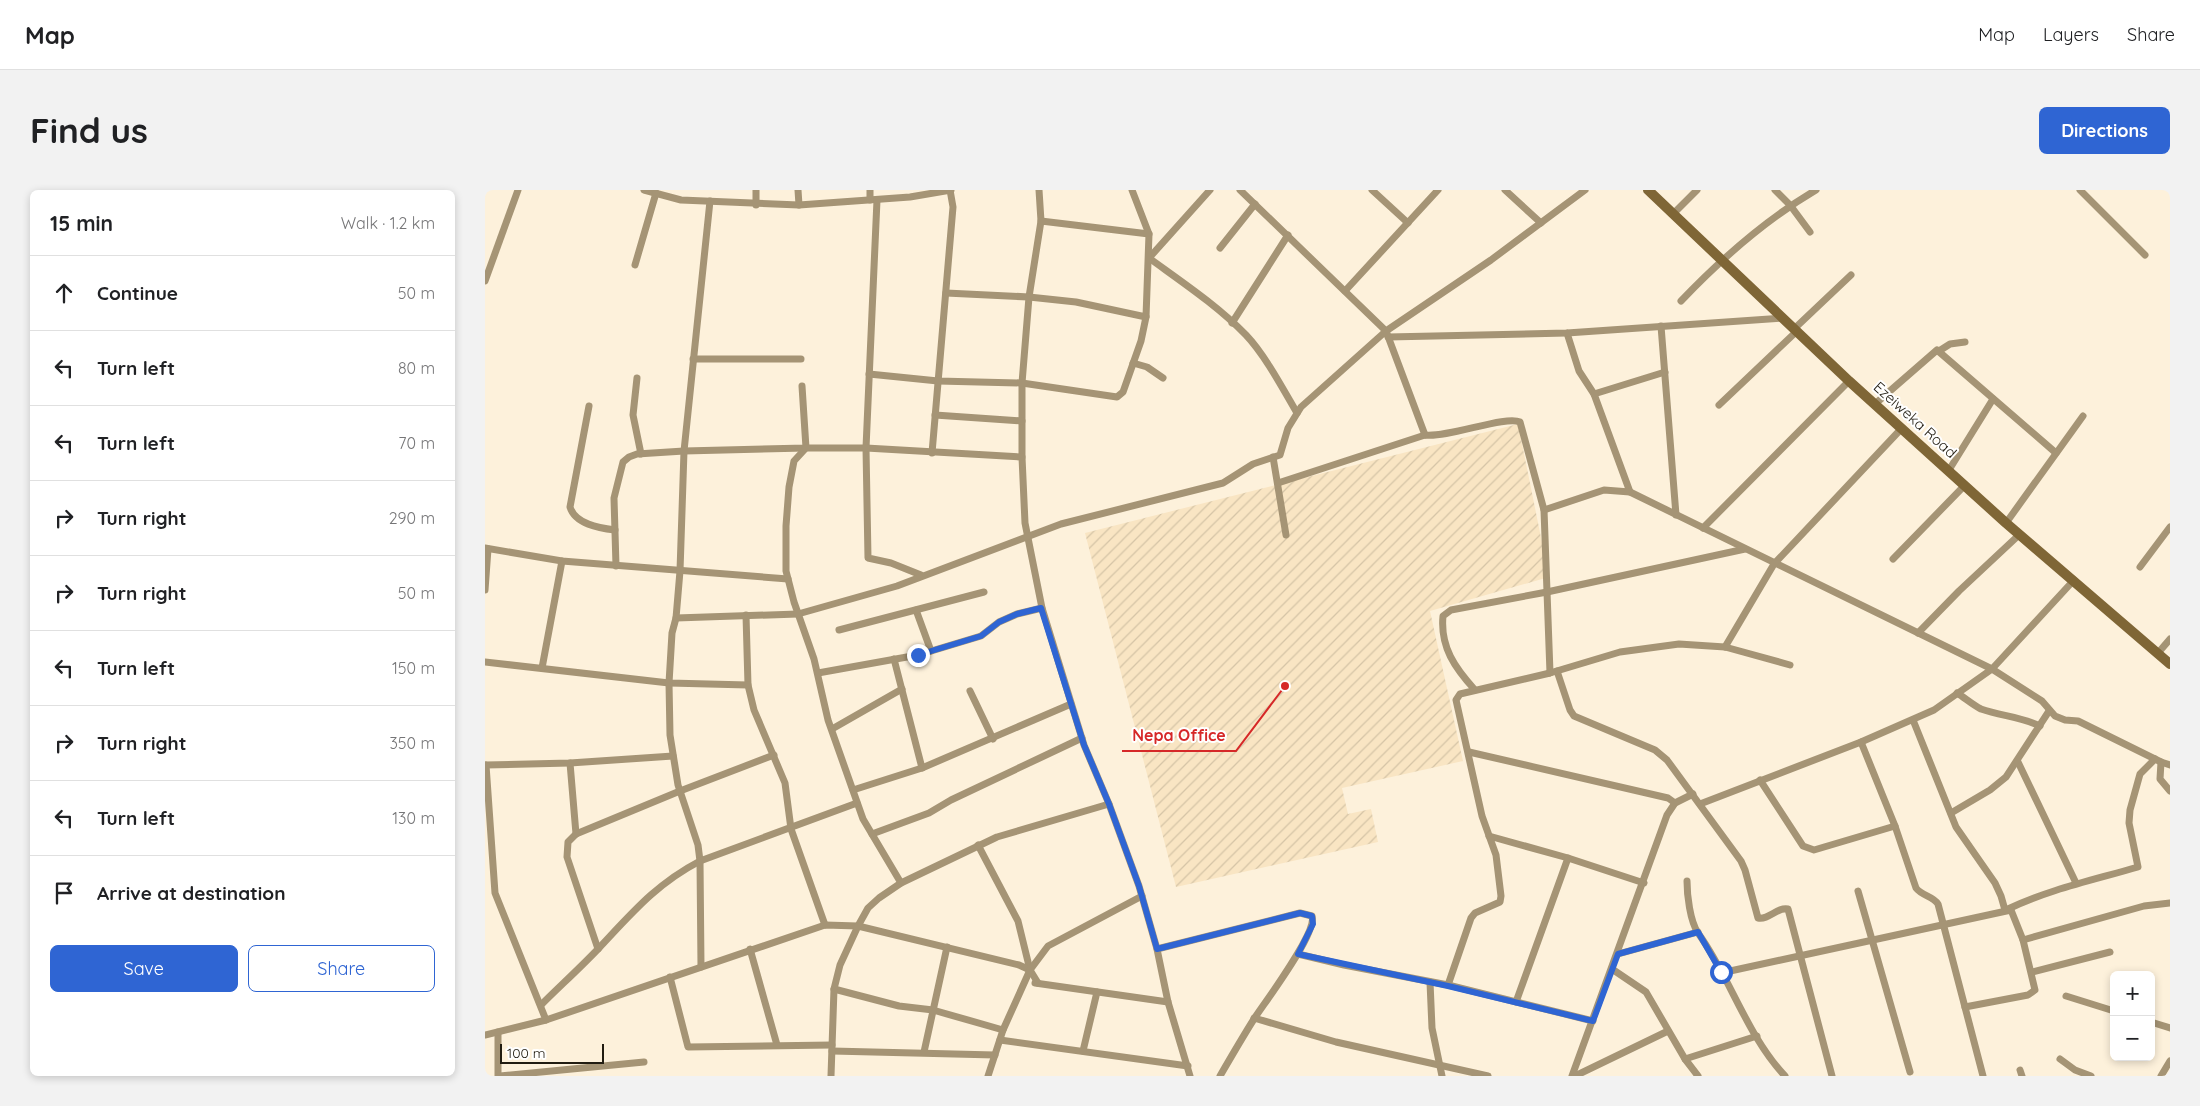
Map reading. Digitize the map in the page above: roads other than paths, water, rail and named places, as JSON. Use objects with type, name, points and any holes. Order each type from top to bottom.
[{"type":"main road","name":"Ezeiweka Road","points":[[1648,190],[1849,381],[2006,522],[2170,664]]},
{"type":"street","points":[[485,281],[518,190]]},
{"type":"street","points":[[644,190],[681,200],[799,205],[910,197],[951,190],[953,207],[932,453]]},
{"type":"street","points":[[756,190],[756,204]]},
{"type":"street","points":[[798,190],[799,205]]},
{"type":"street","points":[[870,190],[873,200],[869,374],[865,448],[868,558],[891,563],[921,575]]},
{"type":"street","points":[[1039,190],[1041,222],[1029,297],[1022,383],[1021,457],[1025,523],[1041,608],[1082,738],[1109,804],[1142,896],[1190,1076]]},
{"type":"street","points":[[869,374],[938,381],[1022,383],[1117,397],[1123,392],[1141,341],[1145,317],[1149,234],[1132,190]]},
{"type":"street","points":[[1149,258],[1210,190]]},
{"type":"street","points":[[1240,190],[1387,334],[1425,434]]},
{"type":"street","points":[[1372,190],[1408,223]]},
{"type":"street","points":[[1345,291],[1438,190]]},
{"type":"street","points":[[1505,190],[1541,223]]},
{"type":"street","points":[[676,618],[798,614],[897,586],[921,575],[1028,538],[1061,524],[1223,483],[1253,464],[1279,455],[1288,428],[1301,407],[1387,334],[1585,190]]},
{"type":"street","points":[[1673,214],[1697,190]]},
{"type":"street","points":[[1775,190],[1790,205],[1810,232]]},
{"type":"street","points":[[1681,301],[1720,260],[1790,205],[1816,190]]},
{"type":"street","points":[[2081,190],[2145,255]]},
{"type":"street","points":[[635,265],[656,193]]},
{"type":"street","points":[[701,966],[700,861],[698,845],[680,791],[673,756],[670,735],[669,683],[672,633],[676,618],[680,571],[684,451],[710,201]]},
{"type":"street","points":[[1221,248],[1255,204]]},
{"type":"street","points":[[1041,222],[1149,234]]},
{"type":"street","points":[[1231,323],[1288,235]]},
{"type":"street","points":[[1149,258],[1247,336],[1297,413]]},
{"type":"street","points":[[1719,405],[1851,275]]},
{"type":"street","points":[[946,293],[1029,297],[1076,302],[1145,317]]},
{"type":"street","points":[[1387,334],[1567,333],[1783,318]]},
{"type":"street","points":[[1661,326],[1676,514]]},
{"type":"street","points":[[1567,333],[1579,371],[1594,394],[1630,492]]},
{"type":"street","points":[[1875,404],[1935,352],[1950,344],[1965,342]]},
{"type":"street","points":[[1939,351],[2056,453]]},
{"type":"street","points":[[693,359],[801,359]]},
{"type":"street","points":[[1133,363],[1147,367],[1163,378]]},
{"type":"street","points":[[1594,394],[1665,372]]},
{"type":"street","points":[[637,378],[633,415],[641,454]]},
{"type":"street","points":[[1703,528],[1849,381]]},
{"type":"street","points":[[803,386],[805,448],[794,462],[789,487],[786,526],[788,579],[818,673],[832,729],[857,803],[863,819],[901,883]]},
{"type":"street","points":[[1949,470],[1993,399]]},
{"type":"street","points":[[589,406],[570,507],[572,514],[577,519],[602,528],[615,530]]},
{"type":"street","points":[[935,415],[1022,421]]},
{"type":"street","points":[[2006,522],[2083,416]]},
{"type":"street","points":[[1278,484],[1425,434],[1433,436],[1466,431],[1512,420],[1520,422],[1544,510],[1547,592],[1553,672],[1570,710],[1574,716],[1655,750],[1667,760],[1693,794],[1745,870],[1758,918],[1765,918],[1781,908],[1788,909],[1832,1076]]},
{"type":"street","points":[[1725,647],[1774,564],[1901,428]]},
{"type":"street","points":[[616,566],[614,498],[623,462],[629,457],[641,454],[684,451],[865,448],[1021,457]]},
{"type":"street","points":[[1273,457],[1286,535]]},
{"type":"street","points":[[1893,559],[1965,485]]},
{"type":"street","points":[[1544,510],[1604,490],[1630,492],[1992,669],[2042,701],[2049,710],[2065,720],[2078,721],[2158,761],[2170,765]]},
{"type":"street","points":[[2140,568],[2170,527]]},
{"type":"street","points":[[1919,633],[1959,591],[2020,534]]},
{"type":"street","points":[[485,590],[487,548],[562,561],[788,579]]},
{"type":"street","points":[[1475,690],[1460,674],[1448,655],[1442,629],[1443,616],[1451,610],[1547,592],[1745,549]]},
{"type":"street","points":[[542,668],[562,561]]},
{"type":"street","points":[[1700,804],[1861,742],[1934,710],[1992,669],[2074,580]]},
{"type":"street","points":[[839,630],[984,592]]},
{"type":"street","points":[[818,673],[894,660],[931,651],[981,636],[999,622],[1017,614],[1041,608]]},
{"type":"street","points":[[916,610],[931,651]]},
{"type":"street","points":[[746,615],[748,685],[754,710],[785,783],[791,829],[825,925]]},
{"type":"street","points":[[2158,654],[2170,639]]},
{"type":"street","points":[[1448,986],[1471,918],[1475,913],[1499,902],[1501,896],[1496,861],[1482,816],[1456,700],[1459,694],[1553,672],[1620,652],[1679,644],[1725,647],[1790,665]]},
{"type":"street","points":[[894,660],[922,768]]},
{"type":"street","points":[[485,662],[669,683],[748,685]]},
{"type":"street","points":[[832,729],[902,689]]},
{"type":"street","points":[[971,691],[993,739]]},
{"type":"street","points":[[1957,693],[1979,708],[1998,714],[2014,716],[2040,726]]},
{"type":"street","points":[[853,790],[922,768],[1071,704]]},
{"type":"street","points":[[1951,814],[1990,790],[2006,777],[2018,762],[2049,710]]},
{"type":"street","points":[[1913,720],[1956,827],[1995,883],[2006,910]]},
{"type":"street","points":[[872,834],[929,814],[960,796],[1082,738]]},
{"type":"street","points":[[1861,742],[1895,826],[1916,888],[1919,893],[1936,900],[1983,1076]]},
{"type":"street","points":[[1469,752],[1668,798],[1675,803]]},
{"type":"street","points":[[546,1020],[495,892],[485,765],[673,756]]},
{"type":"street","points":[[598,949],[567,857],[568,842],[576,834],[680,791],[774,756]]},
{"type":"street","points":[[2158,761],[2160,779],[2170,791]]},
{"type":"street","points":[[1721,972],[2006,910],[2029,899],[2058,891],[2076,883],[2138,867],[2129,823],[2130,810],[2140,774],[2158,761]]},
{"type":"street","points":[[570,762],[576,834]]},
{"type":"street","points":[[2018,762],[2076,883]]},
{"type":"street","points":[[1761,780],[1803,846],[1807,849],[1814,850],[1895,826]]},
{"type":"street","points":[[1574,1076],[1667,815],[1675,803],[1693,794]]},
{"type":"street","points":[[541,1005],[646,898],[679,872],[700,861],[791,829],[857,803]]},
{"type":"street","points":[[831,1076],[834,989],[840,965],[868,908],[901,883],[978,845],[997,837],[1109,804]]},
{"type":"street","points":[[1489,836],[1568,858],[1644,883]]},
{"type":"street","points":[[978,845],[1018,921],[1030,970],[1038,983]]},
{"type":"street","points":[[1516,1002],[1568,858]]},
{"type":"street","points":[[1687,881],[1687,898],[1698,932],[1757,1036],[1785,1076]]},
{"type":"street","points":[[1858,891],[1910,1072]]},
{"type":"street","points":[[988,1076],[1003,1030],[1030,970],[1048,946],[1142,896]]},
{"type":"street","points":[[2023,940],[2144,906],[2170,903]]},
{"type":"street","points":[[1965,1007],[2033,993],[2035,990],[2023,940],[2013,912],[2006,910]]},
{"type":"street","points":[[1157,949],[1300,913],[1312,916],[1313,924],[1298,954],[1254,1018],[1220,1076]]},
{"type":"street","points":[[485,1035],[546,1020],[825,925],[858,926],[1019,965],[1030,970]]},
{"type":"street","points":[[1618,954],[1698,932]]},
{"type":"street","points":[[923,1052],[947,947]]},
{"type":"street","points":[[750,949],[777,1046]]},
{"type":"street","points":[[2032,972],[2110,952]]},
{"type":"street","points":[[1298,954],[1448,986],[1593,1021]]},
{"type":"street","points":[[1612,969],[1647,992],[1685,1059],[1699,1076]]},
{"type":"street","points":[[670,977],[688,1047],[777,1046],[995,1055]]},
{"type":"street","points":[[1025,981],[1169,1002]]},
{"type":"street","points":[[1430,982],[1432,1028],[1442,1076]]},
{"type":"street","points":[[834,989],[899,1006],[933,1010],[1003,1030]]},
{"type":"street","points":[[1083,1051],[1097,992]]},
{"type":"street","points":[[2066,996],[2110,1010]]},
{"type":"street","points":[[1254,1018],[1336,1042],[1488,1076]]},
{"type":"street","points":[[2155,1023],[2170,1028]]},
{"type":"street","points":[[1574,1076],[1668,1031]]},
{"type":"street","points":[[498,1032],[499,1076],[644,1062]]},
{"type":"street","points":[[1685,1059],[1757,1036]]},
{"type":"street","points":[[1000,1040],[1188,1066]]},
{"type":"street","points":[[2060,1059],[2075,1070],[2091,1076]]},
{"type":"street","points":[[2161,1076],[2170,1061]]},
{"type":"place","name":"Nepa Office","points":[[1285,686]]}]
